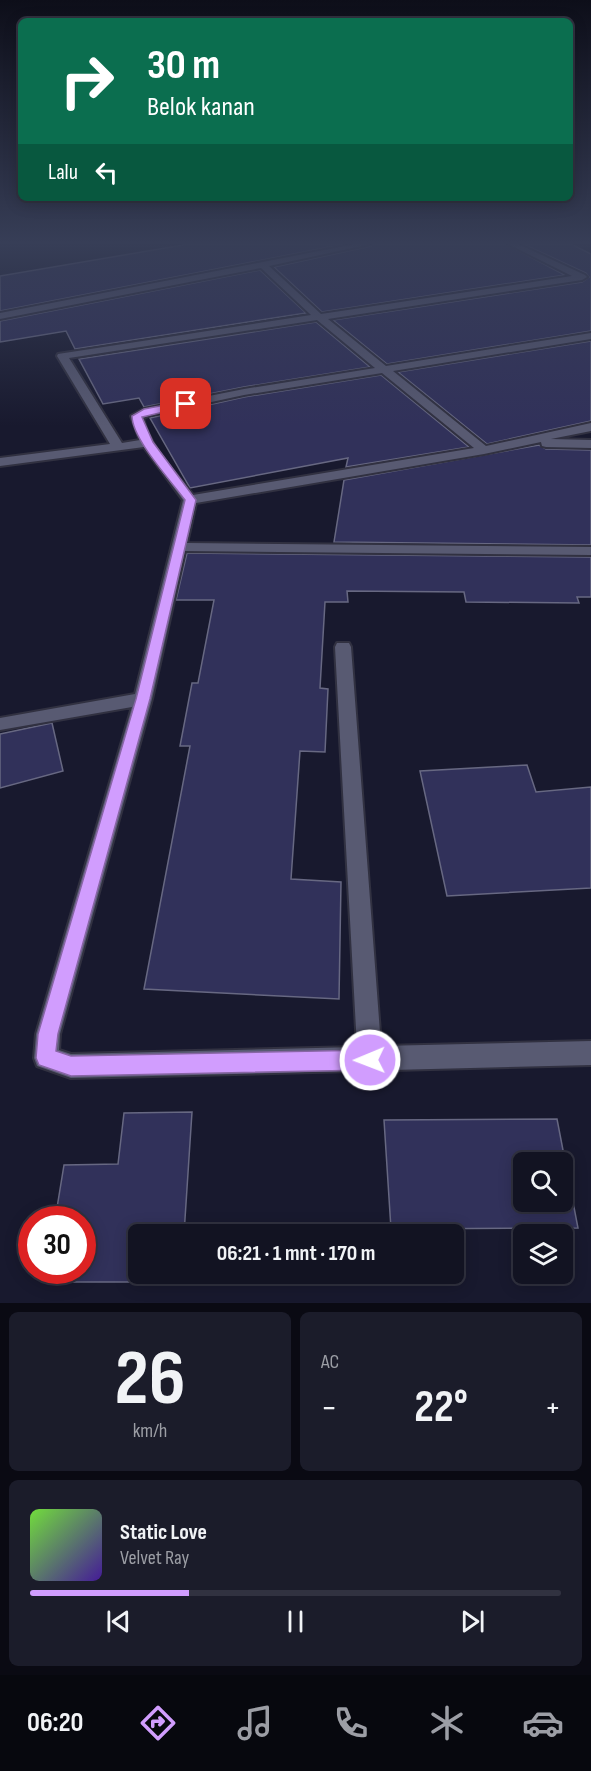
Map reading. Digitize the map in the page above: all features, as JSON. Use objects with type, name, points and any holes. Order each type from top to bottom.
[{"type":"street","points":[[0,315],[52,305]]},
{"type":"street","points":[[307,305],[484,450]]},
{"type":"street","points":[[119,448],[62,356],[394,305]]},
{"type":"street","points":[[190,500],[148,442],[137,422],[137,416],[148,411],[244,392],[591,336]]},
{"type":"street","points":[[190,500],[484,450],[591,427]]},
{"type":"street","points":[[0,462],[119,448],[148,442]]},
{"type":"street","points":[[513,442],[591,444]]},
{"type":"street","points":[[190,500],[143,699],[48,1034],[46,1058],[71,1066],[591,1053]]},
{"type":"street","points":[[178,547],[591,551]]},
{"type":"street","points":[[343,647],[370,1060]]},
{"type":"street","points":[[0,724],[143,699]]},
{"type":"building","points":[[0,305],[32,305],[0,311]]},
{"type":"building","points":[[83,305],[297,305],[306,313],[75,349],[66,331],[0,342],[0,321]]},
{"type":"building","points":[[314,305],[369,305],[322,312]]},
{"type":"building","points":[[433,305],[591,305],[591,331],[387,364],[333,320]]},
{"type":"building","points":[[316,322],[370,367],[244,387],[144,407],[139,398],[103,404],[79,359]]},
{"type":"building","points":[[591,341],[591,421],[487,444],[398,372]]},
{"type":"building","points":[[381,375],[469,447],[346,467],[348,458],[190,488],[150,418],[244,397]]},
{"type":"building","points":[[539,445],[546,449],[591,450],[591,545],[334,542],[344,480]]},
{"type":"building","points":[[187,553],[591,557],[591,597],[577,597],[579,603],[466,602],[464,592],[347,591],[348,602],[325,602],[320,688],[328,689],[325,752],[300,751],[291,879],[341,882],[339,999],[144,989],[190,746],[180,746],[192,683],[198,683],[214,600],[176,600]]},
{"type":"building","points":[[52,723],[63,771],[0,788],[0,734]]},
{"type":"building","points":[[527,765],[536,792],[591,787],[591,888],[447,896],[420,771]]},
{"type":"building","points":[[192,1112],[185,1224],[128,1224],[128,1282],[96,1282],[96,1206],[57,1206],[64,1165],[118,1164],[124,1113]]},
{"type":"building","points":[[557,1119],[563,1152],[513,1152],[513,1212],[573,1212],[573,1202],[578,1228],[573,1228],[573,1224],[513,1224],[513,1228],[464,1229],[464,1224],[391,1224],[384,1120]]},
{"type":"route","points":[[186,404],[148,411],[137,416],[137,422],[148,442],[190,500],[143,699],[48,1034],[46,1058],[71,1066],[370,1060]]}]
